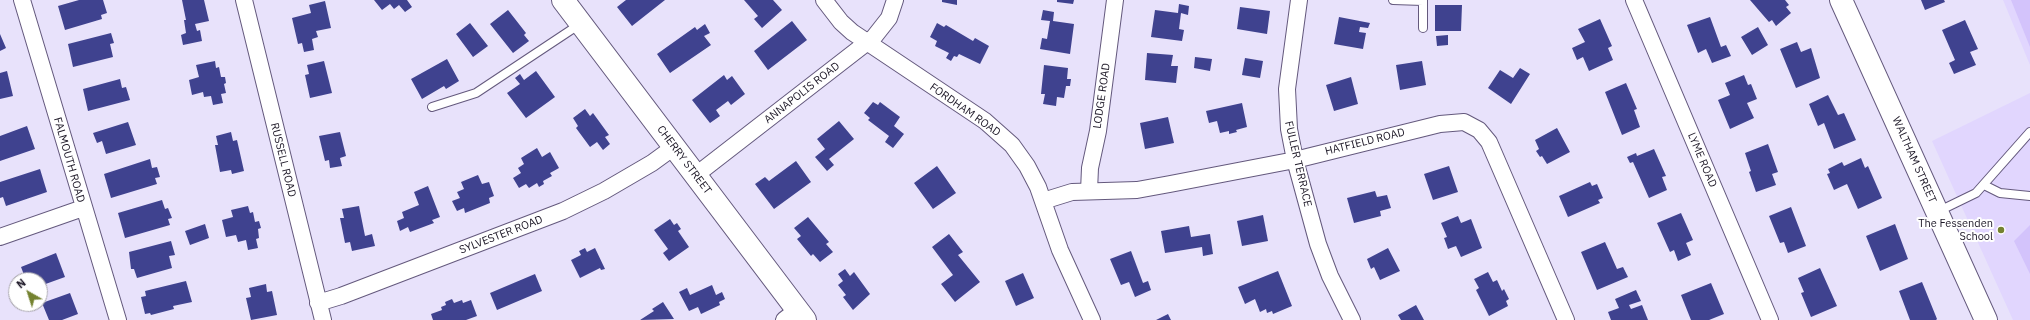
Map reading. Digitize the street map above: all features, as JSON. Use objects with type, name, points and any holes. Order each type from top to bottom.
[{"type":"street","name":"FALMOUTH ROAD","points":[[22,0],[118,320]]},
{"type":"street","name":"RUSSELL ROAD","points":[[244,0],[323,320]]},
{"type":"street","name":"CHERRY STREET","points":[[563,0],[696,175],[796,317]]},
{"type":"street","name":"FORDHAM ROAD","points":[[824,0],[846,27],[866,43],[978,115],[1000,133],[1017,152],[1031,173],[1068,269],[1092,320]]},
{"type":"street","name":"ANNAPOLIS ROAD","points":[[696,175],[866,43],[885,25],[892,11],[895,0]]},
{"type":"street","name":"LODGE ROAD","points":[[1089,191],[1090,168],[1098,131],[1115,0]]},
{"type":"street","name":"FULLER TERRACE","points":[[1299,0],[1287,99],[1289,129],[1295,160],[1324,261],[1352,320]]},
{"type":"street","name":"LYME ROAD","points":[[1634,0],[1770,320]]},
{"type":"street","name":"WALTHAM STREET","points":[[1841,0],[1986,320]]},
{"type":"street","name":"HATFIELD ROAD","points":[[1043,201],[1065,194],[1154,187],[1295,160],[1446,122],[1459,121],[1475,126],[1489,142],[1566,320]]},
{"type":"street","name":"SYLVESTER ROAD","points":[[318,302],[349,293],[563,211],[604,191],[652,163],[674,147]]},
{"type":"street","points":[[0,238],[84,208]]},
{"type":"lane","points":[[1393,0],[1423,0],[1423,28]]},
{"type":"lane","points":[[432,107],[476,93],[581,24]]},
{"type":"lane","points":[[1937,212],[1972,196],[1984,185],[2030,132]]},
{"type":"lane","points":[[1984,185],[2000,193],[2030,196]]},
{"type":"shaded area","points":[[2003,0],[2030,0],[2030,65]]},
{"type":"shaded area","points":[[2011,0],[2030,0],[2030,47]]},
{"type":"shaded area","name":"The Fessenden School","points":[[2030,93],[2030,320],[2013,320],[1932,141]]},
{"type":"shaded area","points":[[2030,225],[2030,274],[2014,241]]},
{"type":"building","points":[[79,0],[103,0],[107,13],[101,15],[102,19],[65,30],[58,6]]},
{"type":"building","points":[[182,0],[204,0],[209,21],[195,24],[197,31],[200,30],[202,41],[183,45],[181,35],[186,33],[184,20],[186,20]]},
{"type":"building","points":[[374,0],[407,0],[412,7],[405,12],[399,5],[394,9],[390,4],[382,10]]},
{"type":"building","points":[[626,0],[665,0],[632,26],[617,7]]},
{"type":"building","points":[[744,0],[773,0],[782,10],[762,28],[754,19],[758,16]]},
{"type":"building","points":[[942,0],[957,0],[957,5],[942,2]]},
{"type":"building","points":[[1057,0],[1074,0],[1073,4],[1057,2]]},
{"type":"building","points":[[1750,0],[1785,0],[1789,5],[1786,7],[1791,13],[1776,26],[1772,20],[1769,22]]},
{"type":"building","points":[[1921,0],[1944,0],[1945,2],[1925,10]]},
{"type":"building","points":[[325,1],[331,28],[316,31],[318,37],[312,39],[314,50],[304,52],[302,43],[298,44],[292,18],[311,13],[309,5]]},
{"type":"building","points":[[1179,4],[1189,6],[1188,15],[1181,13],[1179,29],[1184,30],[1182,41],[1151,37],[1155,10],[1178,13]]},
{"type":"building","points":[[1435,5],[1462,5],[1461,31],[1435,31]]},
{"type":"building","points":[[1240,7],[1270,11],[1267,34],[1237,29]]},
{"type":"building","points":[[508,10],[526,33],[524,35],[529,41],[513,53],[490,24]]},
{"type":"building","points":[[1043,10],[1054,12],[1053,21],[1074,24],[1070,54],[1040,49],[1042,38],[1047,39],[1050,21],[1041,20]]},
{"type":"building","points":[[1339,17],[1370,23],[1368,28],[1360,27],[1359,32],[1366,33],[1363,49],[1334,44]]},
{"type":"building","points":[[1710,17],[1721,47],[1726,45],[1731,56],[1712,63],[1706,49],[1698,53],[1687,25]]},
{"type":"building","points":[[1600,19],[1612,46],[1608,48],[1613,60],[1589,71],[1583,57],[1577,60],[1572,48],[1585,42],[1578,29]]},
{"type":"building","points":[[1965,20],[1978,49],[1970,52],[1976,65],[1954,74],[1949,63],[1955,60],[1942,30]]},
{"type":"building","points":[[792,21],[807,40],[768,70],[754,51]]},
{"type":"building","points":[[470,23],[488,46],[473,57],[456,34]]},
{"type":"building","points":[[937,23],[944,27],[946,25],[973,41],[975,38],[989,46],[980,64],[959,54],[957,57],[954,56],[951,61],[946,58],[949,53],[935,46],[937,41],[930,37]]},
{"type":"building","points":[[705,24],[710,33],[704,36],[711,45],[670,73],[657,54],[695,27],[697,30]]},
{"type":"building","points":[[1758,27],[1768,45],[1752,55],[1741,37]]},
{"type":"building","points":[[111,33],[114,43],[110,44],[113,57],[73,67],[68,44]]},
{"type":"building","points":[[0,34],[6,48],[0,51]]},
{"type":"building","points":[[1448,35],[1448,45],[1437,46],[1436,36]]},
{"type":"building","points":[[1797,42],[1801,52],[1811,48],[1820,78],[1796,88],[1780,49]]},
{"type":"building","points":[[1147,53],[1173,55],[1171,66],[1178,66],[1176,83],[1145,80]]},
{"type":"building","points":[[1195,57],[1212,59],[1210,71],[1194,68]]},
{"type":"building","points":[[1245,58],[1263,61],[1260,78],[1242,75]]},
{"type":"building","points":[[447,59],[459,81],[446,89],[444,86],[422,99],[411,79]]},
{"type":"building","points":[[215,61],[216,68],[219,67],[221,77],[225,77],[226,83],[224,84],[226,93],[221,94],[223,103],[213,105],[211,96],[204,97],[203,92],[192,95],[189,80],[199,77],[196,65]]},
{"type":"building","points":[[324,61],[332,93],[310,98],[305,75],[309,74],[307,65]]},
{"type":"building","points":[[1422,61],[1426,85],[1400,90],[1396,65]]},
{"type":"building","points":[[1044,65],[1068,68],[1067,79],[1071,79],[1070,86],[1066,86],[1064,98],[1057,97],[1056,106],[1043,104],[1045,94],[1041,94]]},
{"type":"building","points":[[1520,68],[1530,74],[1511,104],[1488,88],[1500,70],[1513,78]]},
{"type":"building","points":[[7,71],[13,96],[0,99],[0,73]]},
{"type":"building","points":[[536,71],[555,97],[526,118],[507,93],[520,84],[515,78],[520,74],[524,80]]},
{"type":"building","points":[[724,75],[727,80],[732,76],[745,94],[731,105],[728,101],[716,110],[720,116],[710,123],[692,100]]},
{"type":"building","points":[[1744,75],[1748,85],[1751,84],[1757,99],[1747,103],[1754,118],[1730,129],[1718,100],[1730,95],[1725,83]]},
{"type":"building","points":[[1351,77],[1358,104],[1334,111],[1326,85]]},
{"type":"building","points":[[120,79],[122,88],[126,87],[130,100],[88,111],[83,89]]},
{"type":"building","points":[[1626,83],[1637,109],[1634,110],[1640,127],[1622,135],[1605,92]]},
{"type":"building","points":[[1828,95],[1838,115],[1844,113],[1856,140],[1834,149],[1824,123],[1818,126],[1809,104]]},
{"type":"building","points":[[873,102],[878,105],[880,102],[900,117],[894,126],[904,134],[893,148],[885,142],[889,136],[868,120],[870,118],[864,113]]},
{"type":"building","points":[[1242,103],[1247,127],[1229,134],[1229,131],[1220,133],[1217,121],[1209,123],[1206,111]]},
{"type":"building","points":[[585,109],[590,116],[593,113],[609,135],[605,137],[610,144],[603,150],[597,142],[590,147],[576,128],[578,126],[573,118]]},
{"type":"building","points":[[1168,117],[1174,143],[1145,149],[1140,123]]},
{"type":"building","points":[[839,121],[854,139],[829,159],[834,165],[827,171],[815,157],[825,149],[817,139]]},
{"type":"building","points":[[128,122],[136,145],[106,154],[102,141],[97,143],[93,133]]},
{"type":"building","points":[[27,126],[35,149],[0,161],[0,136]]},
{"type":"building","points":[[1557,128],[1570,152],[1547,164],[1542,156],[1540,157],[1536,151],[1539,149],[1535,140]]},
{"type":"building","points":[[231,132],[233,141],[237,140],[244,171],[232,174],[231,170],[220,172],[215,145],[218,145],[216,136]]},
{"type":"building","points":[[340,132],[346,156],[340,158],[342,166],[330,168],[329,160],[325,161],[319,136]]},
{"type":"building","points":[[1768,144],[1778,172],[1772,174],[1776,185],[1756,192],[1749,172],[1751,171],[1745,153]]},
{"type":"building","points":[[537,148],[542,157],[550,152],[559,168],[550,173],[552,176],[543,181],[544,184],[539,187],[537,183],[529,188],[526,184],[519,188],[513,178],[521,173],[518,168],[524,164],[521,158]]},
{"type":"building","points":[[1654,149],[1666,176],[1662,177],[1667,190],[1649,198],[1633,162],[1630,163],[1627,157],[1636,153],[1637,156]]},
{"type":"building","points":[[1861,158],[1865,168],[1868,166],[1882,198],[1858,209],[1847,184],[1834,190],[1827,174],[1830,173],[1828,169],[1842,162],[1844,166]]},
{"type":"building","points":[[150,159],[152,168],[157,167],[160,177],[155,178],[157,184],[111,198],[104,174]]},
{"type":"building","points":[[796,161],[811,182],[774,209],[755,184],[765,177],[769,181]]},
{"type":"building","points":[[937,166],[956,193],[933,209],[914,183]]},
{"type":"building","points":[[1449,166],[1458,192],[1433,200],[1424,174]]},
{"type":"building","points":[[40,169],[47,192],[6,206],[3,197],[0,198],[0,182]]},
{"type":"building","points":[[478,175],[482,184],[489,182],[494,196],[489,198],[490,203],[465,213],[464,208],[457,211],[452,201],[460,198],[457,192],[464,189],[461,182]]},
{"type":"building","points":[[1590,182],[1592,186],[1597,184],[1603,198],[1598,200],[1600,203],[1568,217],[1559,196]]},
{"type":"building","points":[[428,186],[440,217],[432,220],[434,223],[410,232],[408,227],[400,231],[397,221],[404,218],[402,212],[419,205],[414,192]]},
{"type":"building","points":[[1375,191],[1377,197],[1387,195],[1391,208],[1380,211],[1381,216],[1354,223],[1347,198]]},
{"type":"building","points":[[162,200],[165,209],[168,208],[172,218],[168,219],[170,225],[125,238],[118,213]]},
{"type":"building","points":[[248,206],[250,213],[253,212],[255,222],[259,221],[261,228],[258,229],[259,238],[256,239],[258,248],[248,250],[246,240],[238,242],[236,235],[226,237],[222,220],[233,217],[231,210]]},
{"type":"building","points":[[359,206],[365,236],[372,234],[375,246],[352,251],[350,242],[345,243],[340,218],[344,218],[342,209]]},
{"type":"building","points":[[1791,207],[1806,246],[1788,253],[1784,242],[1780,243],[1769,216]]},
{"type":"building","points":[[1681,213],[1693,240],[1686,243],[1691,255],[1678,261],[1674,250],[1670,252],[1657,223]]},
{"type":"building","points":[[1263,215],[1268,241],[1242,246],[1237,221]]},
{"type":"building","points":[[1458,216],[1461,223],[1471,219],[1482,248],[1461,257],[1456,246],[1448,249],[1444,238],[1447,237],[1441,223]]},
{"type":"building","points":[[808,217],[829,242],[826,244],[833,252],[820,262],[813,254],[811,256],[797,239],[801,236],[794,228]]},
{"type":"building","points":[[670,219],[674,225],[677,223],[681,229],[678,231],[689,247],[669,261],[663,253],[668,249],[654,230]]},
{"type":"building","points":[[205,224],[209,238],[190,245],[185,231]]},
{"type":"building","points":[[1895,224],[1908,259],[1880,271],[1866,236]]},
{"type":"building","points":[[1189,226],[1191,237],[1210,234],[1213,254],[1203,256],[1202,247],[1165,253],[1161,231]]},
{"type":"building","points":[[949,234],[963,252],[958,255],[980,282],[955,302],[941,284],[953,275],[932,247]]},
{"type":"building","points":[[171,241],[175,255],[169,256],[172,268],[137,278],[134,269],[131,269],[129,252]]},
{"type":"building","points":[[1605,242],[1617,269],[1623,267],[1628,277],[1597,290],[1581,252]]},
{"type":"building","points":[[585,248],[587,252],[595,248],[605,269],[601,270],[600,268],[580,278],[571,260],[581,255],[579,251]]},
{"type":"building","points":[[1388,248],[1400,271],[1380,280],[1374,267],[1371,269],[1367,259]]},
{"type":"building","points":[[1131,251],[1143,283],[1148,281],[1151,290],[1135,297],[1129,282],[1121,285],[1110,259]]},
{"type":"building","points":[[56,253],[65,277],[48,283],[48,272],[23,272],[21,267]]},
{"type":"building","points":[[1820,268],[1837,306],[1811,317],[1801,293],[1804,292],[1798,278]]},
{"type":"building","points":[[845,269],[850,276],[854,272],[870,294],[853,310],[843,297],[846,295],[838,285],[843,281],[838,274]]},
{"type":"building","points":[[1278,271],[1292,306],[1273,314],[1272,311],[1267,313],[1266,309],[1260,312],[1255,299],[1245,304],[1238,287]]},
{"type":"building","points":[[1488,272],[1493,282],[1497,280],[1502,291],[1504,289],[1509,299],[1506,301],[1508,306],[1489,316],[1476,290],[1479,288],[1474,279]]},
{"type":"building","points":[[1023,273],[1034,298],[1016,306],[1005,281]]},
{"type":"building","points":[[535,274],[542,291],[497,310],[490,293]]},
{"type":"building","points":[[186,281],[192,302],[173,306],[174,309],[151,315],[150,313],[145,314],[141,297],[146,296],[145,291]]},
{"type":"building","points":[[1922,282],[1937,319],[1936,320],[1910,320],[1899,291]]},
{"type":"building","points":[[1711,283],[1724,314],[1709,320],[1691,320],[1681,295]]},
{"type":"building","points":[[266,284],[267,292],[272,291],[277,315],[251,320],[246,298],[251,297],[249,288]]},
{"type":"building","points":[[712,285],[716,295],[722,292],[725,299],[719,302],[720,305],[701,314],[698,307],[689,311],[679,292],[687,288],[690,295]]},
{"type":"building","points":[[1636,290],[1641,301],[1629,305],[1631,309],[1642,305],[1648,320],[1611,320],[1608,312],[1619,308],[1615,299]]},
{"type":"building","points":[[70,293],[78,314],[62,320],[49,320],[46,312],[48,312],[48,301]]},
{"type":"building","points":[[452,299],[454,303],[462,300],[463,303],[471,300],[477,316],[466,320],[433,320],[431,314],[442,310],[441,307],[446,305],[445,302]]},
{"type":"building","points":[[663,302],[674,319],[640,320],[654,311],[652,309]]},
{"type":"building","points":[[1416,305],[1424,320],[1401,320],[1398,315]]},
{"type":"building","points":[[1168,314],[1171,320],[1156,320]]},
{"type":"place","name":"The Fessenden School","points":[[2001,230]]}]
